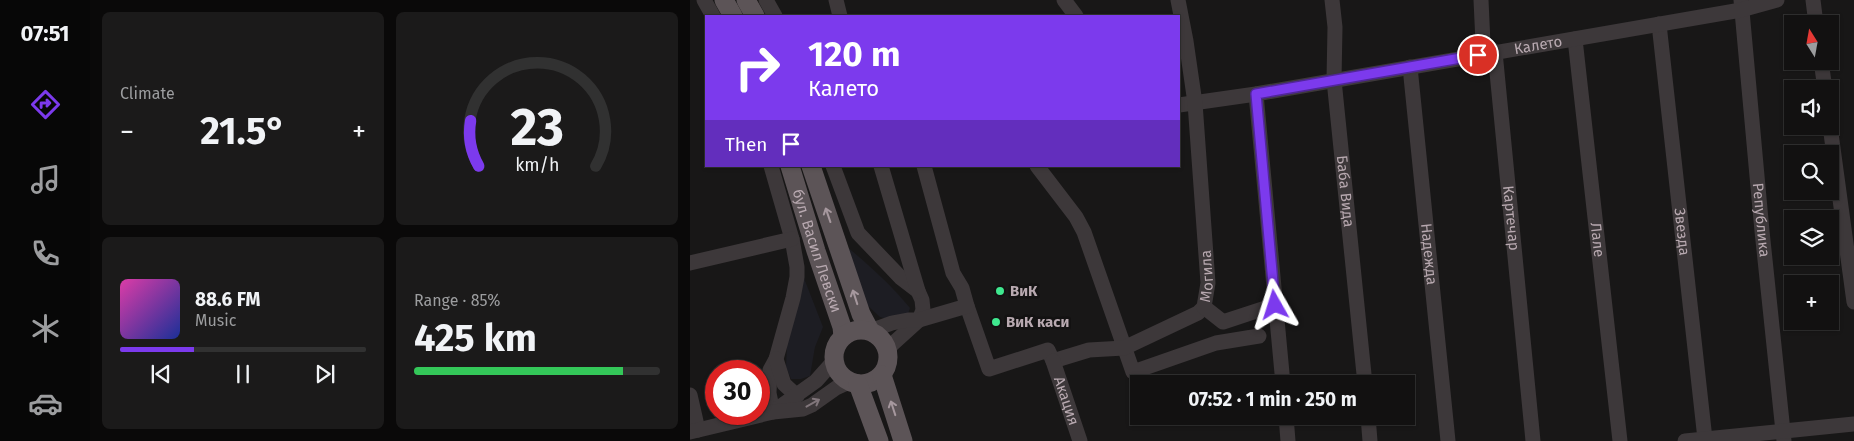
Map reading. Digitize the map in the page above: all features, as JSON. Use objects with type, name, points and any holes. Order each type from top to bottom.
[{"type":"main road","points":[[724,0],[732,15]]},
{"type":"main road","points":[[746,0],[754,15]]},
{"type":"main road","name":"бул. Васил Левски","points":[[790,167],[813,244],[842,327],[843,336]]},
{"type":"main road","name":"бул. Васил Левски","points":[[811,167],[861,314],[870,331]]},
{"type":"main road","points":[[853,331],[870,331],[879,336],[887,349],[886,367],[882,375],[875,381],[867,384],[854,383],[839,373],[833,362],[837,345],[843,336],[853,331]]},
{"type":"main road","points":[[882,375],[903,441]]},
{"type":"main road","points":[[854,383],[879,441]]},
{"type":"street","points":[[704,0],[712,15]]},
{"type":"street","points":[[766,0],[774,15]]},
{"type":"street","points":[[836,0],[840,15]]},
{"type":"street","points":[[1064,0],[1075,15]]},
{"type":"street","name":"Могила","points":[[1052,361],[1089,350],[1124,348],[1198,313],[1204,307],[1208,283],[1195,103],[1178,0]]},
{"type":"street","name":"Баба Вида","points":[[1332,0],[1335,26],[1334,80],[1364,375]]},
{"type":"street","name":"Картечар","points":[[1481,0],[1484,43],[1495,52],[1532,441]]},
{"type":"street","name":"Калето","points":[[1180,105],[1256,94],[1659,24],[1741,5],[1777,0]]},
{"type":"street","points":[[1813,0],[1815,15]]},
{"type":"street","name":"Република","points":[[1741,5],[1783,436]]},
{"type":"street","name":"Звезда","points":[[1659,24],[1705,439]]},
{"type":"street","name":"Лале","points":[[1575,38],[1620,441]]},
{"type":"street","name":"Надежда","points":[[1410,67],[1448,441]]},
{"type":"street","points":[[1256,94],[1282,375]]},
{"type":"street","points":[[1831,135],[1854,302]]},
{"type":"street","points":[[771,167],[792,239],[796,257],[797,277],[776,359],[770,370],[768,380],[773,412]]},
{"type":"street","points":[[833,167],[858,233],[901,278],[918,291]]},
{"type":"street","points":[[881,167],[922,300],[923,310],[919,320],[887,349]]},
{"type":"street","points":[[924,167],[953,273],[962,288],[989,369],[1048,350],[1052,361]]},
{"type":"street","points":[[1038,167],[1076,217],[1084,232],[1133,372],[1216,343],[1259,336]]},
{"type":"street","points":[[690,263],[792,239]]},
{"type":"street","points":[[1204,307],[1223,322],[1275,305]]},
{"type":"street","points":[[870,331],[892,323],[919,320],[967,306]]},
{"type":"street","points":[[776,359],[784,384],[796,396]]},
{"type":"street","name":"Акация","points":[[1052,361],[1080,441]]},
{"type":"street","points":[[773,412],[816,381],[833,362]]},
{"type":"street","points":[[690,395],[694,431],[773,412],[802,409],[812,405],[836,388],[854,383]]},
{"type":"street","points":[[1685,441],[1783,436],[1854,424]]},
{"type":"street","points":[[1287,425],[1288,441]]},
{"type":"street","points":[[1369,425],[1370,441]]},
{"type":"shaded area","points":[[846,246],[880,276],[903,300],[910,308],[908,314],[894,321],[880,317],[867,305]]},
{"type":"shaded area","points":[[802,273],[823,327],[815,347],[810,376],[801,379],[791,379],[786,367],[787,344]]},
{"type":"place","name":"ВиК","points":[[1000,291]]},
{"type":"place","name":"ВиК каси","points":[[996,322]]},
{"type":"route","points":[[1275,305],[1256,94],[1478,55]]}]
